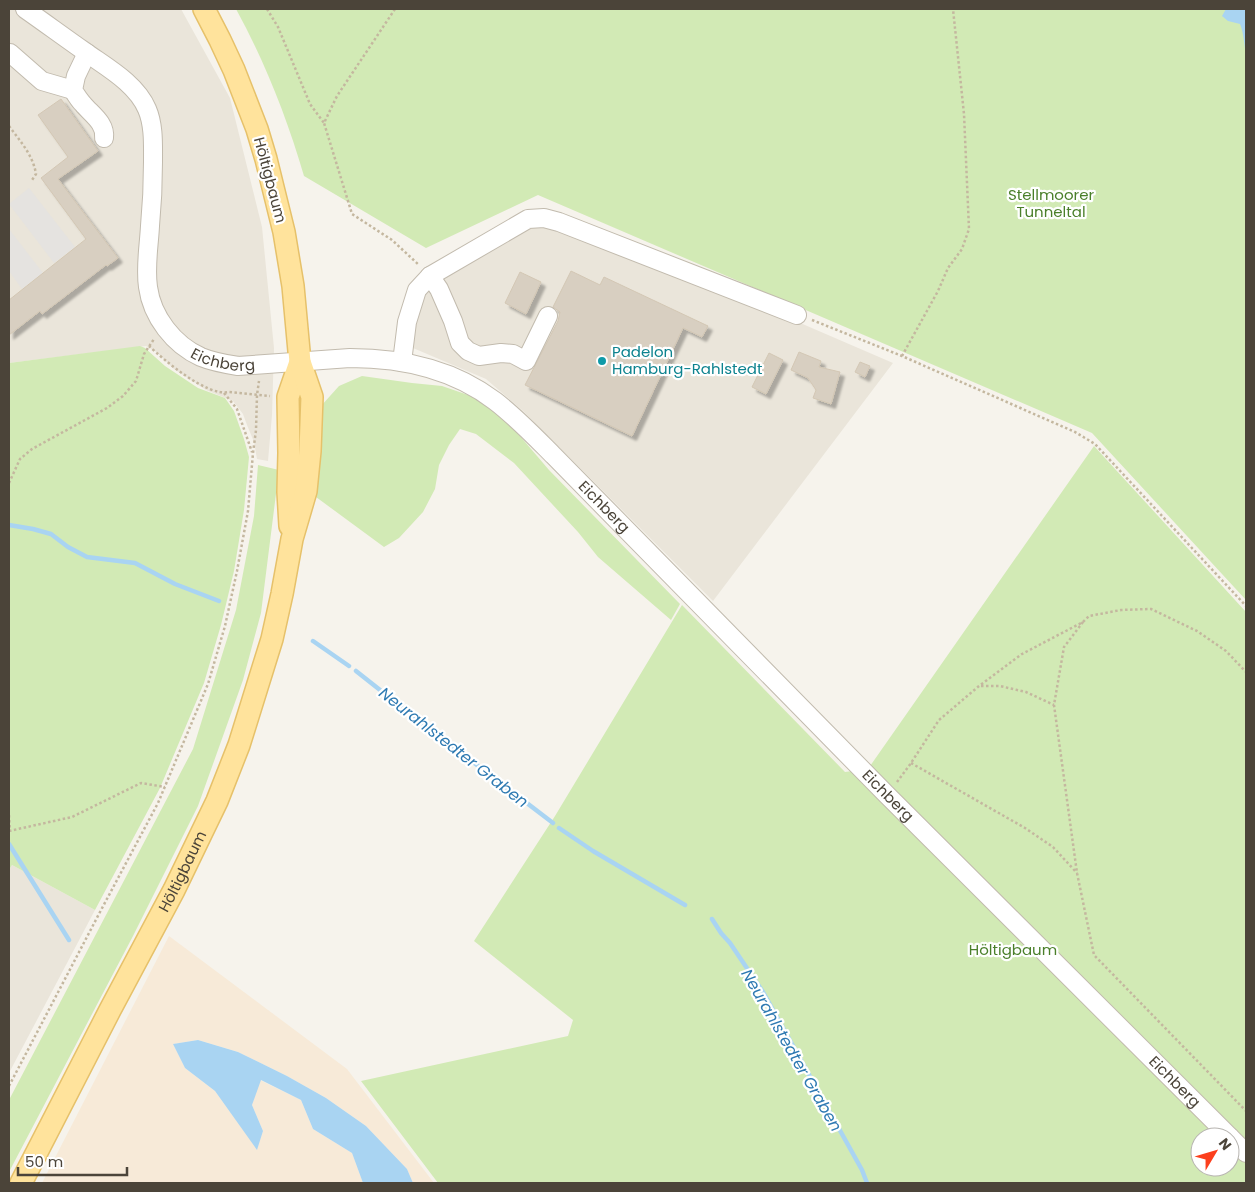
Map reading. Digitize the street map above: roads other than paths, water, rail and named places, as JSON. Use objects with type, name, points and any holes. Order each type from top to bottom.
[{"type":"main road","name":"Höltigbaum","points":[[21,1183],[174,890],[217,801],[239,745],[272,639],[292,538],[306,491],[312,421],[312,397],[300,362],[293,286],[282,223],[266,159],[251,114],[234,70],[204,9]]},
{"type":"main road","name":"Höltigbaum","points":[[292,538],[288,492],[288,397],[300,362]]},
{"type":"street","name":"Eichberg","points":[[25,9],[123,79],[138,93],[148,110],[152,122],[153,146],[153,183],[147,273],[149,294],[159,319],[181,344],[200,356],[223,364],[238,366],[359,358],[381,359],[425,366],[461,380],[494,400],[517,419],[951,859],[1220,1127]]},
{"type":"street","points":[[10,53],[42,81],[72,90],[101,123],[105,132],[104,138]]},
{"type":"street","points":[[72,90],[76,76],[87,53]]},
{"type":"street","points":[[402,362],[408,322],[417,290],[430,276],[528,219],[544,218],[559,222],[797,314]]},
{"type":"street","points":[[430,276],[439,289],[460,343],[468,351],[479,356],[513,354],[526,361],[548,316]]},
{"type":"water","points":[[1226,9],[1246,9],[1246,54],[1240,24],[1228,21],[1222,16]]},
{"type":"water","points":[[198,1040],[238,1052],[326,1098],[366,1126],[407,1169],[413,1183],[363,1183],[352,1153],[313,1129],[301,1100],[261,1080],[252,1105],[263,1131],[257,1150],[215,1091],[185,1068],[173,1044]]},
{"type":"waterway","points":[[9,525],[51,534],[68,547],[87,557],[135,563],[175,584],[219,601]]},
{"type":"waterway","name":"Neurahlstedter Graben","points":[[313,641],[349,666]]},
{"type":"waterway","name":"Neurahlstedter Graben","points":[[356,671],[553,823]]},
{"type":"waterway","name":"Neurahlstedter Graben","points":[[559,828],[593,851],[685,905]]},
{"type":"waterway","points":[[9,844],[69,940]]},
{"type":"waterway","name":"Neurahlstedter Graben","points":[[712,919],[763,992],[862,1170],[867,1183]]},
{"type":"place","name":"Padelon Hamburg-Rahlstedt","points":[[602,361]]},
{"type":"park label","name":"Stellmoorer Tunneltal","points":[[1051,204]]}]
